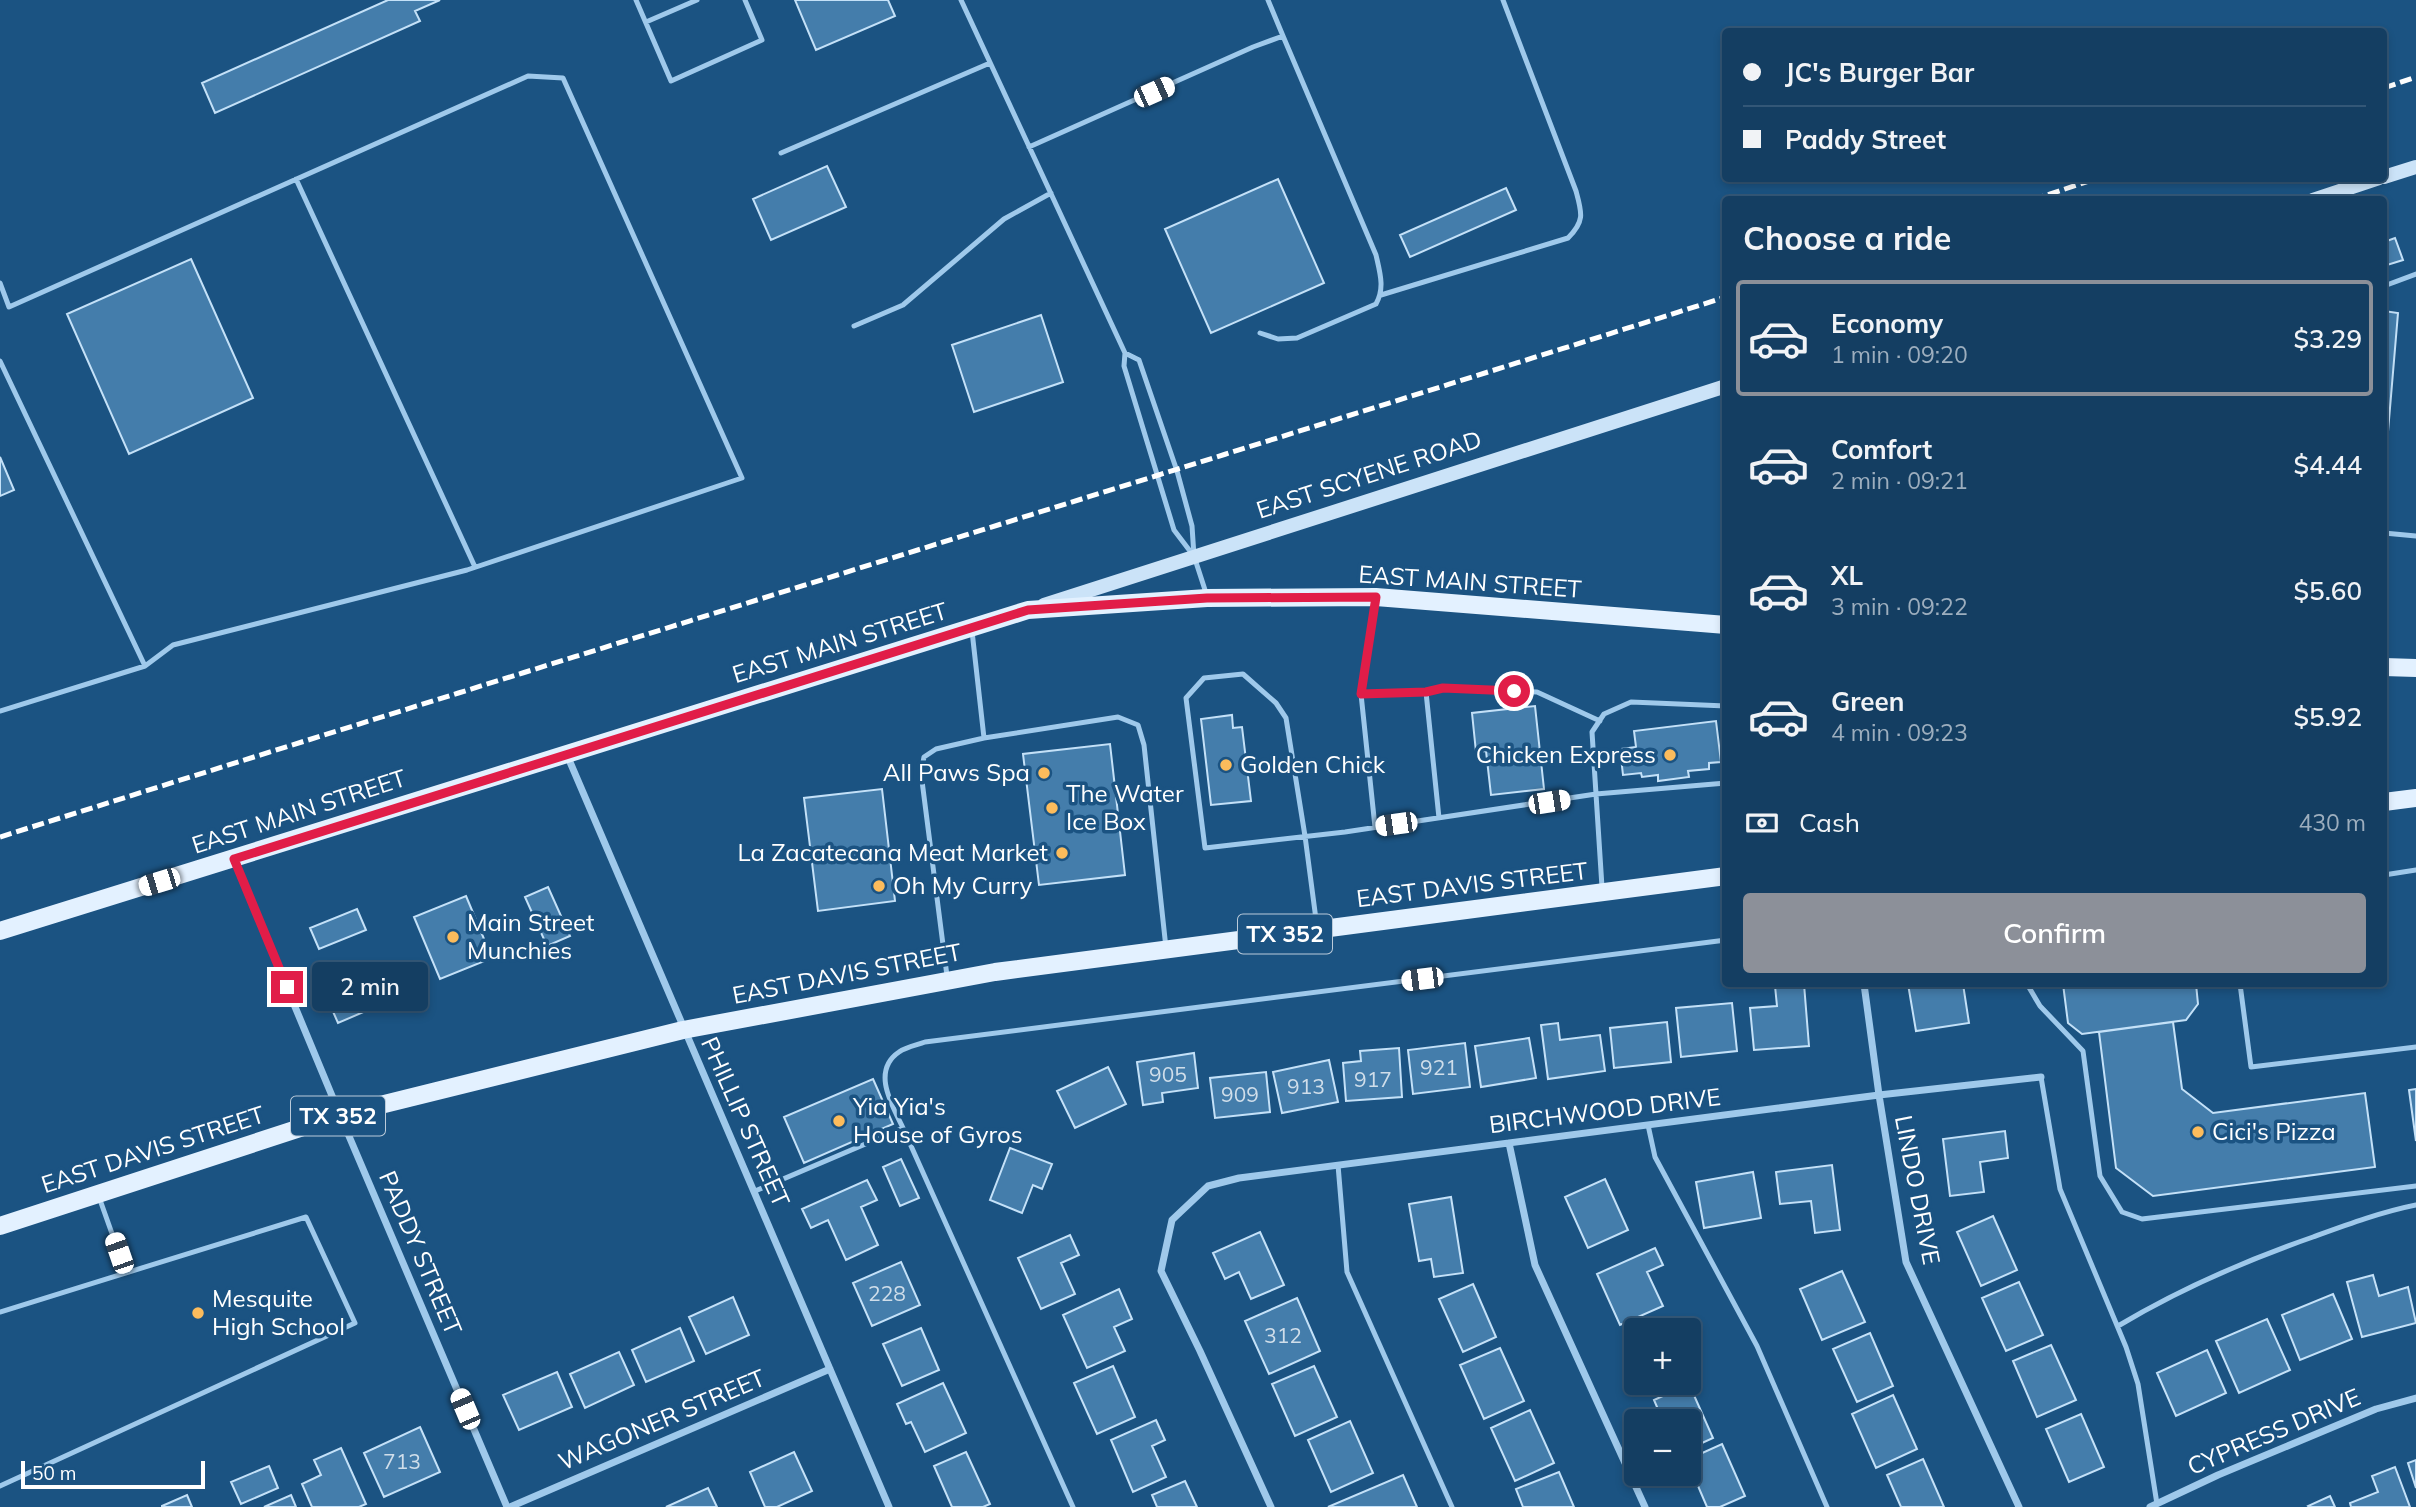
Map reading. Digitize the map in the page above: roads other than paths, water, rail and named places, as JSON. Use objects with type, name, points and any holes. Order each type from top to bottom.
[{"type":"main road","name":"EAST MAIN STREET","points":[[0,931],[1028,610],[1207,598],[1376,597],[1722,625]]},
{"type":"main road","points":[[2387,667],[2416,668]]},
{"type":"main road","points":[[2387,802],[2416,798]]},
{"type":"main road","name":"EAST DAVIS STREET","points":[[0,1226],[340,1115],[683,1030],[947,979],[1722,877]]},
{"type":"street","points":[[2387,177],[2415,170]]},
{"type":"street","points":[[2325,196],[2369,182]]},
{"type":"street","name":"EAST SCYENE ROAD","points":[[1028,610],[1722,387]]},
{"type":"street","name":"PHILLIP STREET","points":[[566,753],[889,1507]]},
{"type":"street","name":"PADDY STREET","points":[[234,859],[508,1507]]},
{"type":"street","name":"LINDO DRIVE","points":[[1864,987],[1906,1262],[2020,1507]]},
{"type":"street","name":"BIRCHWOOD DRIVE","points":[[1270,1507],[1161,1271],[1172,1220],[1208,1186],[1239,1178],[1338,1165],[1879,1095],[2041,1077]]},
{"type":"street","points":[[1509,1143],[1535,1265],[1645,1507]]},
{"type":"street","name":"WAGONER STREET","points":[[508,1507],[830,1369]]},
{"type":"street","name":"CYPRESS DRIVE","points":[[2154,1505],[2218,1475],[2376,1409],[2416,1398]]},
{"type":"lane","points":[[636,0],[671,81],[762,40],[746,0]]},
{"type":"lane","points":[[646,22],[696,0]]},
{"type":"lane","points":[[961,0],[1125,353],[1124,366],[1174,530],[1194,556]]},
{"type":"lane","points":[[1260,333],[1278,339],[1297,338],[1376,304],[1381,295],[1376,255],[1268,0]]},
{"type":"lane","points":[[1381,295],[1568,238],[1580,226],[1581,210],[1576,191],[1503,0]]},
{"type":"lane","points":[[1029,147],[1283,36]]},
{"type":"lane","points":[[781,153],[990,62]]},
{"type":"lane","points":[[0,311],[528,76],[563,78],[742,478],[475,567],[173,645],[145,666],[0,711]]},
{"type":"lane","points":[[296,178],[475,567]]},
{"type":"lane","points":[[854,326],[903,305],[1004,219],[1051,193]]},
{"type":"lane","points":[[2387,285],[2416,274]]},
{"type":"lane","points":[[0,283],[9,307]]},
{"type":"lane","points":[[1125,353],[1139,360],[1173,458],[1192,526],[1194,556],[1207,598]]},
{"type":"lane","points":[[0,361],[145,666]]},
{"type":"lane","points":[[2387,533],[2416,536]]},
{"type":"lane","points":[[1375,827],[1361,694],[1376,597]]},
{"type":"lane","points":[[971,628],[984,738]]},
{"type":"lane","points":[[1318,929],[1306,836],[1286,718],[1276,703],[1243,674],[1204,678],[1186,698],[1205,848],[1306,836],[1375,827],[1596,794],[1722,783]]},
{"type":"lane","points":[[1361,694],[1426,692],[1443,688],[1538,692],[1600,721]]},
{"type":"lane","points":[[1426,692],[1439,818]]},
{"type":"lane","points":[[1602,892],[1592,732],[1604,714],[1631,702],[1722,706]]},
{"type":"lane","points":[[947,979],[921,773],[924,757],[936,749],[984,738],[1118,717],[1138,725],[1144,745],[1166,949]]},
{"type":"lane","points":[[2387,875],[2416,870]]},
{"type":"lane","points":[[1073,1507],[885,1087],[885,1067],[898,1052],[925,1042],[1722,941]]},
{"type":"lane","points":[[2029,987],[2040,1006],[2083,1051],[2100,1177],[2122,1212],[2142,1219],[2416,1186]]},
{"type":"lane","points":[[2240,987],[2251,1067],[2416,1047]]},
{"type":"lane","points":[[2041,1077],[2060,1189],[2118,1326],[2138,1384],[2154,1505]]},
{"type":"lane","points":[[1648,1125],[1655,1157],[1756,1346],[1827,1507]]},
{"type":"lane","points":[[755,1191],[902,1128]]},
{"type":"lane","points":[[1338,1165],[1347,1272],[1452,1507]]},
{"type":"lane","points":[[98,1193],[126,1273]]},
{"type":"lane","points":[[2118,1326],[2166,1297],[2245,1261],[2345,1225],[2416,1205]]},
{"type":"lane","points":[[0,1312],[306,1217],[355,1323],[0,1486]]},
{"type":"railway","points":[[2387,87],[2416,77]]},
{"type":"railway","points":[[2044,196],[2086,182]]},
{"type":"railway","points":[[0,837],[1722,298]]},
{"type":"place","name":"Chicken Express","points":[[1670,755]]},
{"type":"place","name":"Golden Chick","points":[[1226,765]]},
{"type":"place","name":"All Paws Spa","points":[[1044,773]]},
{"type":"place","name":"The Water Ice Box","points":[[1052,808]]},
{"type":"place","name":"La Zacatecana Meat Market","points":[[1062,853]]},
{"type":"place","name":"Oh My Curry","points":[[879,886]]},
{"type":"place","name":"Main Street Munchies","points":[[453,937]]},
{"type":"place","name":"Yia Yia's House of Gyros","points":[[839,1121]]},
{"type":"place","name":"Cici's Pizza","points":[[2198,1132]]},
{"type":"place","name":"Mesquite High School","points":[[198,1313]]}]
